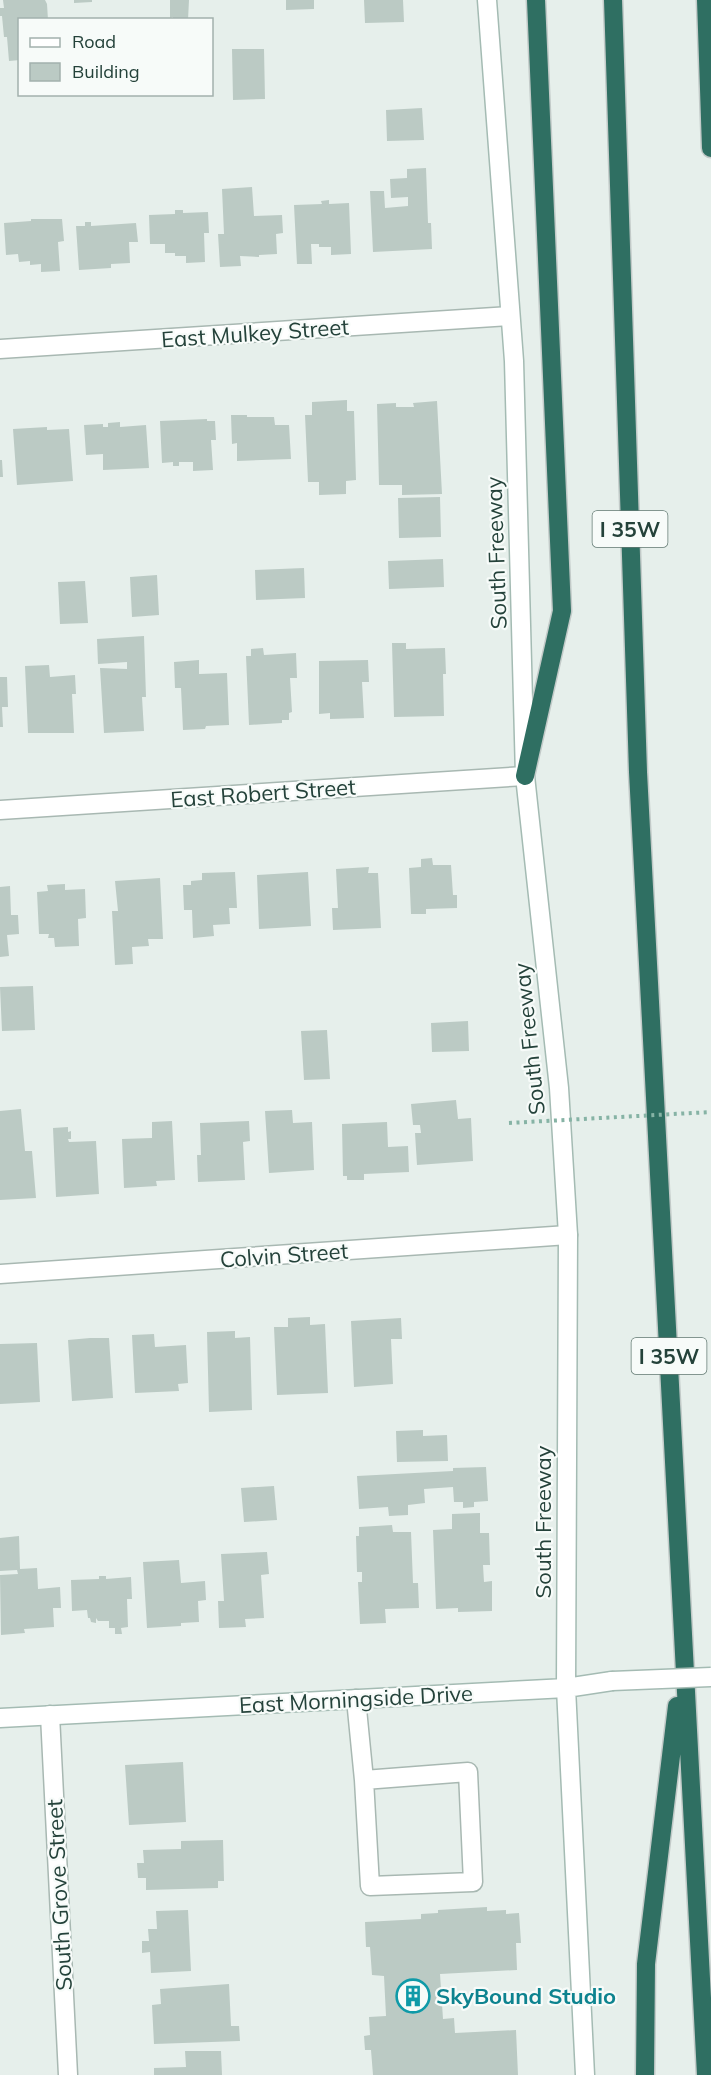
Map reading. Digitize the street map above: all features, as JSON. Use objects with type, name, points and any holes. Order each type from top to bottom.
[{"type":"highway","points":[[525,776],[562,611],[536,0]]},
{"type":"highway","name":"I 35W","points":[[613,0],[638,772],[706,2075]]},
{"type":"highway","points":[[706,0],[711,147]]},
{"type":"highway","points":[[645,2075],[646,1964],[677,1722],[681,1587]]},
{"type":"street","name":"South Freeway","points":[[487,0],[514,361],[525,776],[559,1088],[568,1235],[566,1688],[585,2075]]},
{"type":"street","name":"East Mulkey Street","points":[[0,349],[510,316]]},
{"type":"street","name":"East Robert Street","points":[[0,810],[525,776]]},
{"type":"street","name":"Colvin Street","points":[[0,1274],[568,1235]]},
{"type":"street","name":"East Morningside Drive","points":[[0,1718],[566,1688],[612,1681],[711,1677]]},
{"type":"street","points":[[356,1699],[364,1780],[370,1886],[473,1882],[468,1772],[364,1780]]},
{"type":"street","name":"South Grove Street","points":[[50,1715],[68,2075]]},
{"type":"path","points":[[509,1123],[711,1112]]},
{"type":"building","points":[[3,0],[45,0],[47,4],[48,18],[18,18],[18,60],[9,61],[7,37],[4,37],[2,16],[0,16],[0,8],[4,8]]},
{"type":"building","points":[[74,0],[92,0],[92,2],[74,3]]},
{"type":"building","points":[[170,0],[189,0],[188,18],[170,18]]},
{"type":"building","points":[[286,0],[314,0],[314,9],[286,10]]},
{"type":"building","points":[[364,0],[403,0],[404,22],[365,23]]},
{"type":"building","points":[[232,49],[264,49],[265,99],[233,100]]},
{"type":"building","points":[[422,108],[424,140],[387,141],[386,110]]},
{"type":"building","points":[[426,168],[428,223],[431,223],[432,249],[373,252],[370,191],[384,191],[385,208],[408,206],[408,197],[391,198],[390,179],[407,178],[407,169]]},
{"type":"building","points":[[252,187],[254,216],[282,215],[283,233],[276,234],[277,254],[259,255],[259,257],[240,256],[241,266],[220,267],[218,234],[224,234],[222,189]]},
{"type":"building","points":[[329,200],[329,204],[349,203],[351,254],[331,255],[331,247],[311,244],[312,264],[297,264],[294,205],[322,204],[321,201]]},
{"type":"building","points":[[175,210],[183,210],[183,213],[208,212],[209,233],[204,233],[205,262],[186,263],[186,256],[165,253],[165,244],[150,244],[149,215],[175,214]]},
{"type":"building","points":[[31,219],[62,219],[64,241],[58,242],[60,271],[41,272],[41,264],[30,265],[30,261],[19,262],[18,254],[6,255],[4,223],[31,221]]},
{"type":"building","points":[[85,222],[91,222],[91,226],[136,223],[138,242],[129,242],[130,263],[111,264],[111,268],[79,270],[76,226],[85,226]]},
{"type":"building","points":[[347,400],[347,411],[354,411],[356,480],[346,481],[346,494],[319,495],[319,482],[308,482],[305,415],[312,415],[312,402]]},
{"type":"building","points":[[437,401],[442,494],[402,495],[402,485],[379,485],[377,404],[396,403],[396,407],[414,407],[413,403]]},
{"type":"building","points":[[231,415],[274,417],[275,425],[289,425],[291,459],[237,461],[237,443],[232,444]]},
{"type":"building","points":[[207,419],[207,421],[215,421],[216,440],[211,440],[213,470],[193,471],[193,462],[179,462],[179,466],[173,466],[173,462],[162,463],[160,421]]},
{"type":"building","points":[[120,422],[120,427],[146,425],[149,468],[103,470],[103,454],[86,455],[84,425],[103,424],[103,427],[108,427],[108,423]]},
{"type":"building","points":[[47,427],[47,430],[69,429],[73,481],[17,485],[13,429]]},
{"type":"building","points":[[0,460],[2,460],[3,477],[0,477]]},
{"type":"building","points":[[440,497],[441,537],[399,538],[398,498]]},
{"type":"building","points":[[443,559],[444,587],[389,589],[388,561]]},
{"type":"building","points":[[304,568],[305,598],[256,600],[255,570]]},
{"type":"building","points":[[157,575],[159,615],[132,617],[130,577]]},
{"type":"building","points":[[85,581],[88,623],[60,624],[58,582]]},
{"type":"building","points":[[144,636],[146,697],[142,697],[144,731],[104,733],[100,668],[127,669],[127,662],[98,664],[97,639]]},
{"type":"building","points":[[392,643],[406,643],[406,649],[445,648],[444,716],[394,717]]},
{"type":"building","points":[[263,648],[264,655],[296,653],[297,678],[290,678],[292,712],[289,713],[289,720],[282,720],[282,723],[249,725],[246,656],[251,656],[251,649]]},
{"type":"building","points":[[199,660],[199,674],[227,673],[229,725],[183,730],[181,688],[175,688],[174,662]]},
{"type":"building","points":[[368,660],[369,682],[362,682],[364,718],[330,719],[330,713],[319,714],[319,661]]},
{"type":"building","points":[[49,665],[50,677],[75,675],[76,694],[72,694],[74,733],[28,733],[25,666]]},
{"type":"building","points":[[0,677],[7,677],[8,707],[2,707],[3,727],[0,727]]},
{"type":"building","points":[[432,858],[433,865],[451,865],[453,895],[457,895],[457,908],[426,909],[426,914],[411,914],[409,868],[421,867],[421,859]]},
{"type":"building","points":[[369,867],[368,873],[378,873],[381,928],[333,930],[332,908],[338,908],[336,869]]},
{"type":"building","points":[[235,872],[237,908],[229,908],[230,924],[213,925],[214,936],[193,938],[192,910],[184,910],[183,885],[191,885],[191,881],[202,880],[202,873]]},
{"type":"building","points":[[308,872],[311,926],[259,929],[257,875]]},
{"type":"building","points":[[160,878],[163,939],[148,939],[149,946],[132,947],[133,964],[115,965],[112,911],[118,911],[115,881]]},
{"type":"building","points":[[65,884],[65,890],[85,889],[86,918],[78,919],[79,946],[55,947],[54,938],[48,938],[49,934],[39,934],[37,892],[48,891],[47,885]]},
{"type":"building","points":[[10,886],[11,915],[18,915],[19,934],[7,935],[9,956],[0,957],[0,887]]},
{"type":"building","points":[[33,986],[35,1030],[2,1031],[0,987]]},
{"type":"building","points":[[468,1021],[469,1051],[432,1052],[431,1023]]},
{"type":"building","points":[[327,1030],[330,1079],[304,1080],[301,1031]]},
{"type":"building","points":[[456,1100],[458,1119],[471,1118],[473,1161],[417,1165],[415,1133],[421,1133],[420,1125],[413,1125],[411,1104]]},
{"type":"building","points":[[21,1109],[25,1151],[32,1151],[36,1198],[0,1200],[0,1111]]},
{"type":"building","points":[[292,1110],[293,1123],[312,1122],[314,1170],[269,1173],[265,1111]]},
{"type":"building","points":[[172,1121],[175,1180],[156,1181],[157,1186],[124,1188],[122,1139],[152,1138],[152,1122]]},
{"type":"building","points":[[249,1121],[250,1141],[243,1142],[245,1180],[198,1182],[197,1155],[201,1155],[200,1123]]},
{"type":"building","points":[[387,1122],[388,1147],[408,1146],[409,1172],[364,1174],[364,1180],[347,1180],[347,1176],[343,1176],[342,1124]]},
{"type":"building","points":[[68,1127],[68,1132],[71,1131],[69,1142],[96,1141],[99,1194],[56,1197],[53,1128]]},
{"type":"building","points":[[310,1317],[310,1325],[325,1324],[328,1393],[277,1395],[274,1327],[288,1327],[288,1318]]},
{"type":"building","points":[[401,1318],[402,1339],[391,1339],[393,1384],[354,1387],[351,1321]]},
{"type":"building","points":[[235,1331],[235,1338],[250,1337],[252,1410],[209,1412],[207,1332]]},
{"type":"building","points":[[154,1334],[155,1347],[186,1345],[188,1383],[178,1384],[179,1391],[135,1393],[132,1335]]},
{"type":"building","points":[[109,1338],[113,1398],[72,1401],[68,1340]]},
{"type":"building","points":[[37,1343],[40,1402],[0,1404],[0,1344]]},
{"type":"building","points":[[423,1430],[423,1436],[447,1435],[448,1461],[397,1462],[396,1431]]},
{"type":"building","points":[[486,1467],[488,1501],[474,1502],[474,1507],[463,1508],[463,1502],[454,1502],[453,1487],[424,1489],[425,1503],[408,1505],[408,1515],[389,1516],[388,1507],[359,1509],[357,1476]]},
{"type":"building","points":[[274,1486],[277,1520],[244,1522],[241,1488]]},
{"type":"building","points":[[480,1513],[480,1533],[489,1533],[490,1565],[483,1565],[484,1582],[492,1581],[492,1611],[458,1612],[458,1608],[436,1609],[433,1530],[452,1529],[452,1514]]},
{"type":"building","points":[[392,1525],[393,1532],[411,1532],[413,1583],[418,1583],[419,1608],[385,1609],[386,1623],[360,1624],[358,1582],[362,1582],[362,1572],[357,1572],[356,1536],[359,1536],[359,1527]]},
{"type":"building","points":[[19,1536],[20,1569],[37,1568],[38,1589],[60,1587],[61,1608],[53,1608],[54,1627],[24,1629],[25,1633],[1,1635],[0,1575],[18,1574],[17,1570],[0,1571],[0,1538]]},
{"type":"building","points":[[267,1552],[269,1574],[261,1575],[264,1618],[245,1619],[246,1627],[219,1628],[218,1601],[224,1601],[221,1554]]},
{"type":"building","points":[[179,1560],[181,1583],[205,1581],[206,1600],[198,1601],[199,1622],[181,1623],[181,1626],[147,1628],[143,1562]]},
{"type":"building","points":[[99,1576],[106,1576],[106,1579],[131,1577],[132,1599],[127,1599],[128,1627],[121,1628],[122,1634],[115,1634],[115,1628],[109,1628],[109,1621],[98,1621],[96,1618],[96,1623],[91,1622],[87,1610],[72,1611],[71,1580],[99,1579]]},
{"type":"building","points":[[183,1762],[186,1822],[129,1825],[125,1765]]},
{"type":"building","points":[[223,1840],[224,1881],[218,1881],[218,1888],[146,1890],[146,1878],[138,1878],[137,1863],[144,1863],[143,1850],[181,1849],[181,1841]]},
{"type":"building","name":"SkyBound Studio","points":[[487,1907],[487,1911],[506,1910],[506,1914],[519,1913],[521,1943],[516,1943],[517,1970],[440,1974],[443,2019],[454,2018],[455,2033],[516,2030],[518,2075],[373,2075],[371,2050],[365,2050],[364,2036],[370,2035],[369,2017],[386,2016],[384,1976],[372,1975],[370,1947],[366,1947],[365,1922],[421,1919],[421,1914],[438,1913],[438,1910]]},
{"type":"building","points":[[188,1910],[191,1971],[151,1973],[150,1952],[142,1953],[142,1941],[149,1941],[148,1929],[157,1929],[156,1911]]},
{"type":"building","points":[[229,1984],[231,2026],[239,2026],[240,2041],[154,2044],[152,2005],[161,2004],[160,1989]]},
{"type":"building","points":[[185,2051],[221,2051],[222,2075],[154,2075],[154,2068],[186,2067]]},
{"type":"place","name":"SkyBound Studio","points":[[413,1996]]}]
